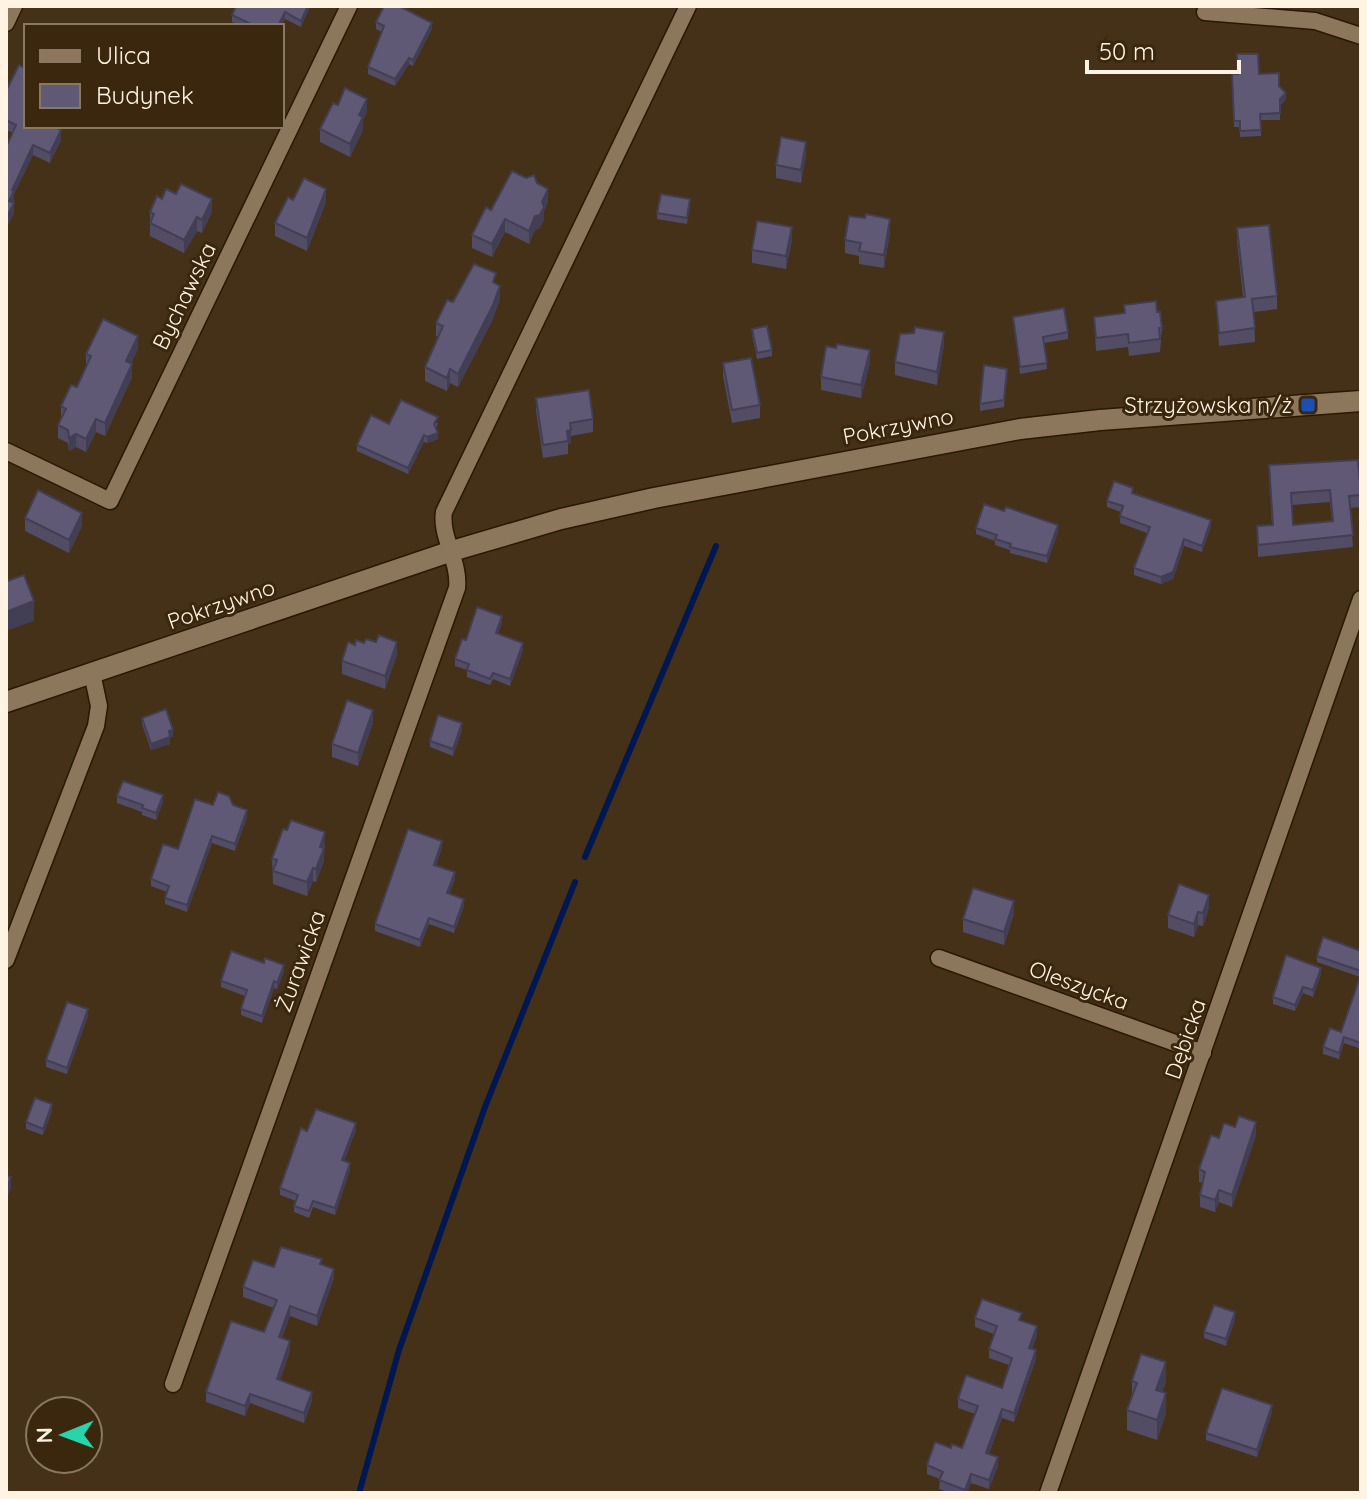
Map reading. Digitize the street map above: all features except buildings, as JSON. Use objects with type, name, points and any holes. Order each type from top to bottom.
[{"type":"street","points":[[6,23],[14,6]]},
{"type":"street","name":"Bychawska","points":[[6,451],[110,501],[349,6]]},
{"type":"street","points":[[452,551],[443,520],[444,512],[688,6]]},
{"type":"street","points":[[1205,12],[1317,13],[1361,36]]},
{"type":"street","name":"Pokrzywno","points":[[6,702],[452,551],[548,523],[654,498],[1020,429],[1100,420],[1361,401]]},
{"type":"street","name":"Żurawicka","points":[[173,1384],[457,588],[458,576],[452,551]]},
{"type":"street","name":"Dębicka","points":[[1048,1493],[1361,599]]},
{"type":"street","points":[[6,960],[96,726],[99,706],[92,673]]},
{"type":"street","name":"Oleszycka","points":[[939,958],[1203,1053]]},
{"type":"waterway","points":[[585,857],[716,546]]},
{"type":"waterway","points":[[359,1493],[399,1350],[485,1107],[575,882]]},
{"type":"place","name":"Strzyżowska n/ż","points":[[1308,405]]}]
